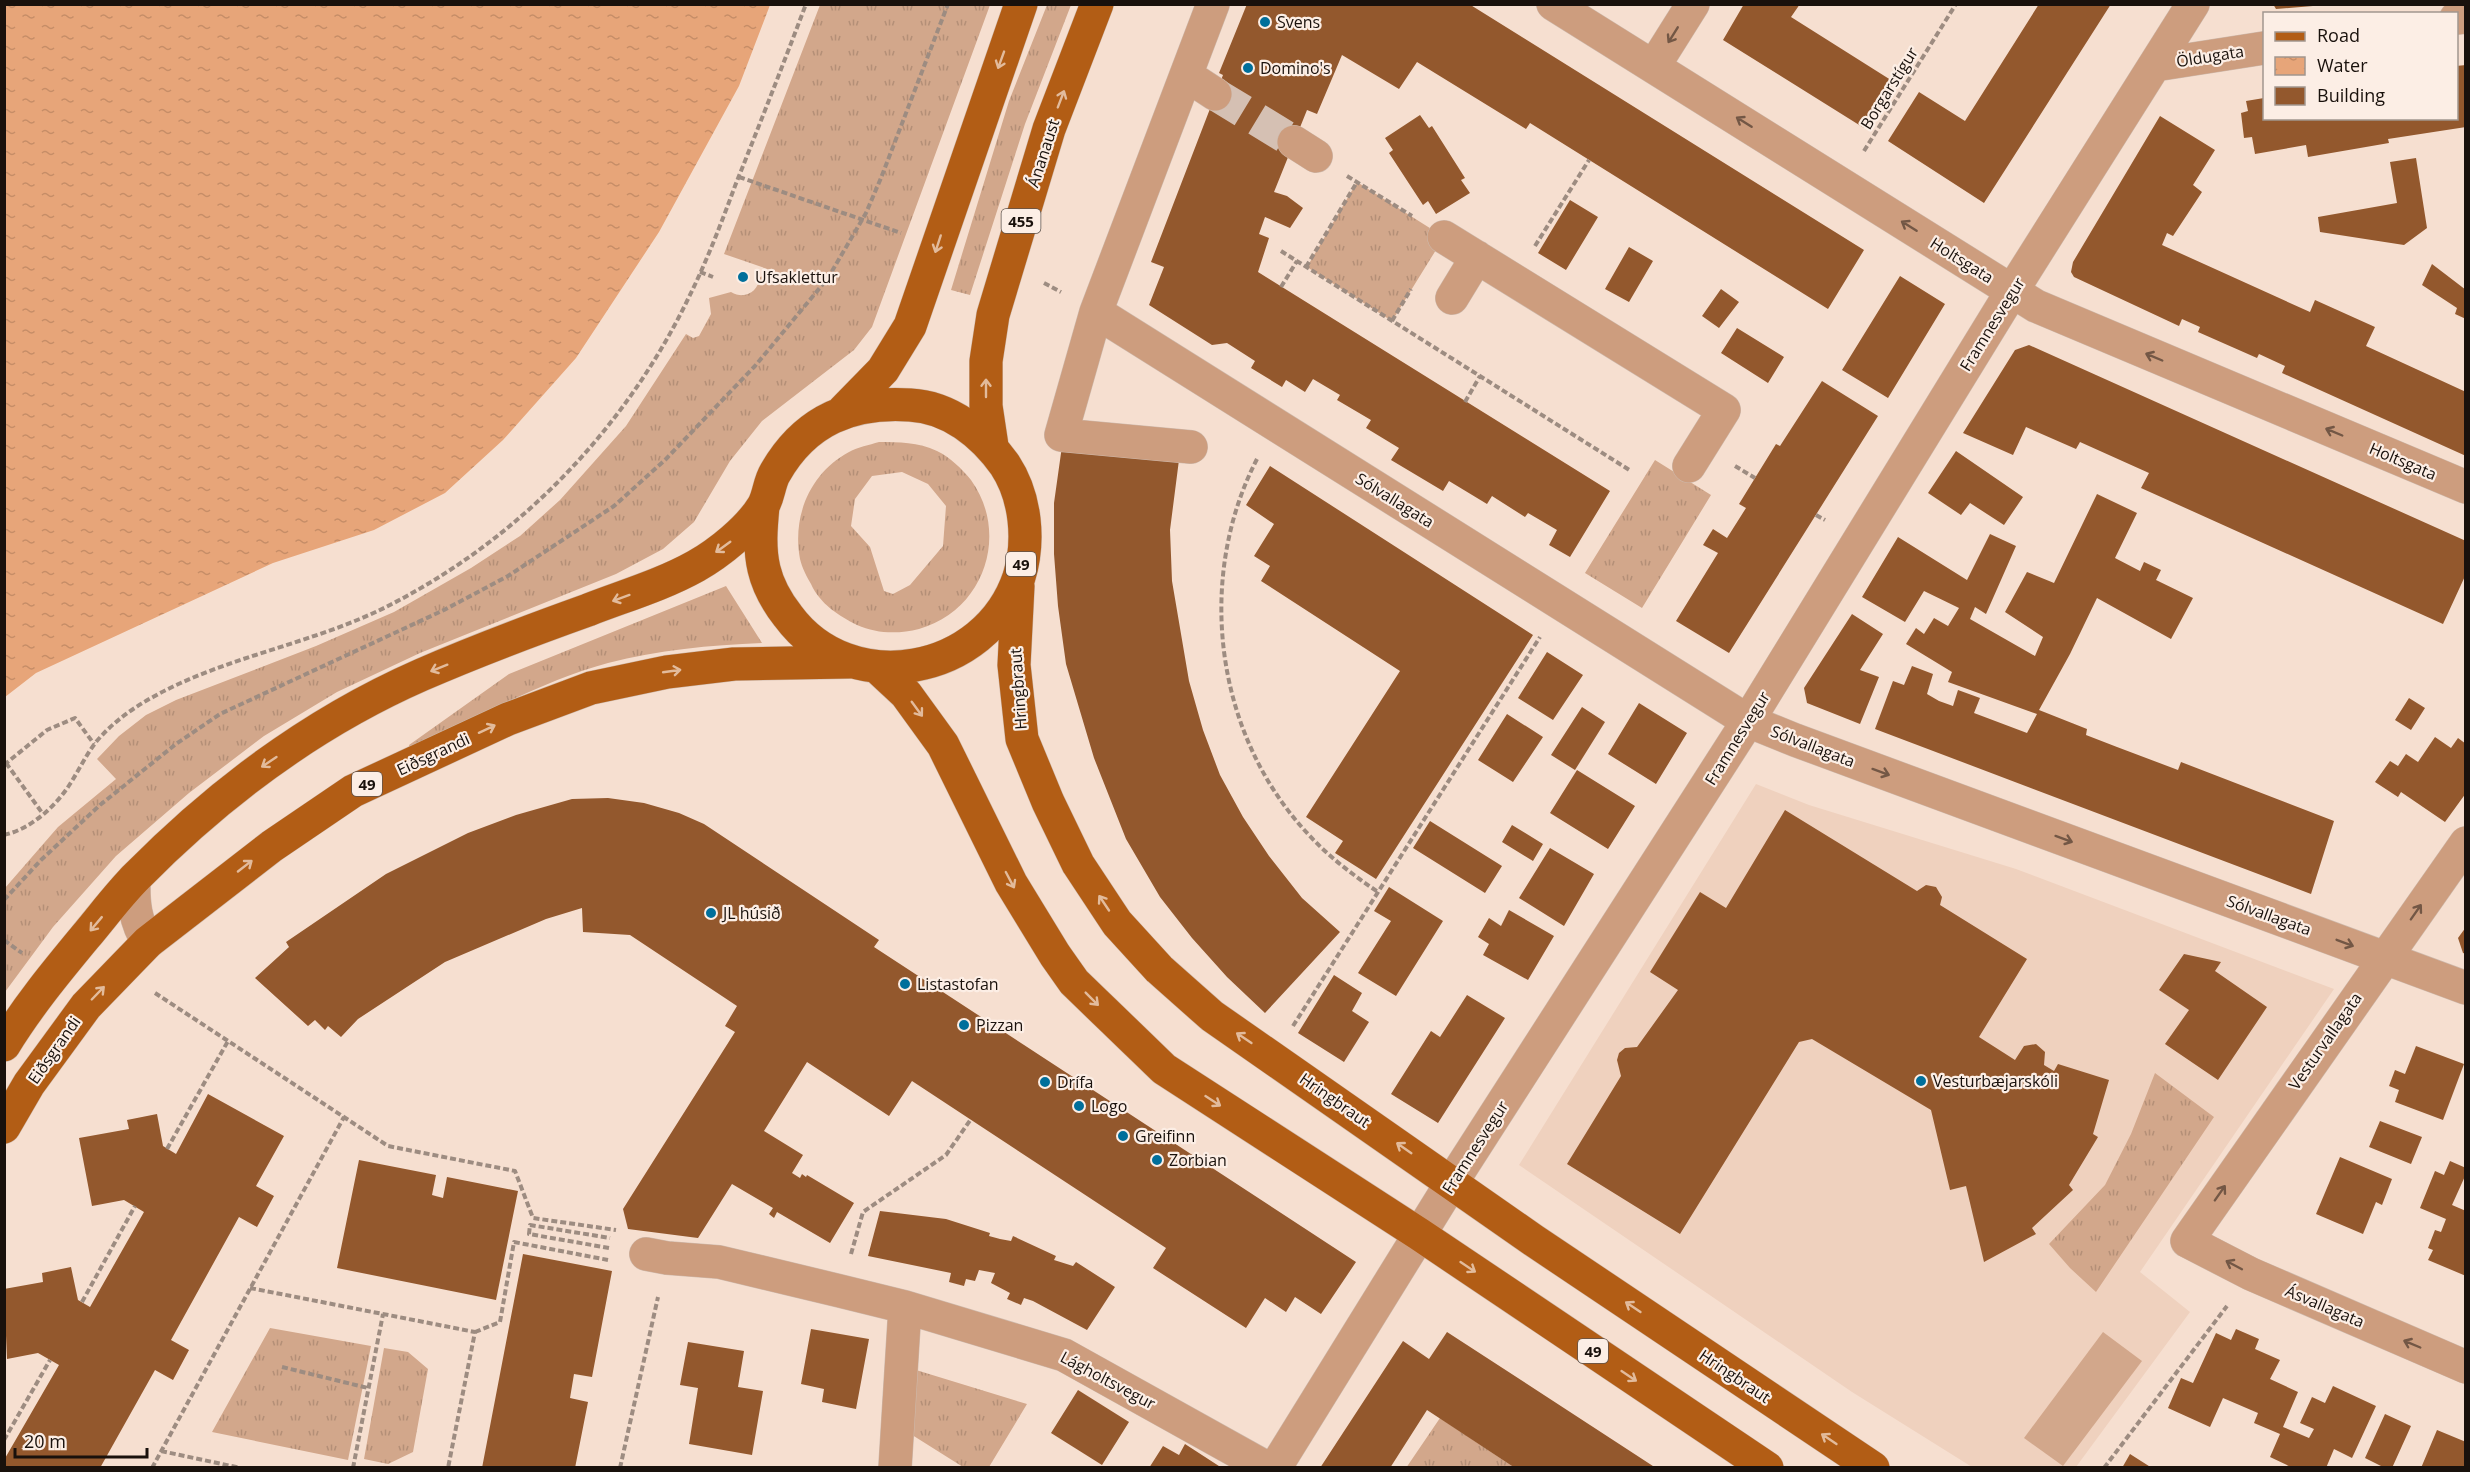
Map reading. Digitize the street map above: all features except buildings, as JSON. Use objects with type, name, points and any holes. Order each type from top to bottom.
[{"type":"main road","points":[[843,411],[883,370],[910,326],[1021,4]]},
{"type":"main road","name":"Ánanaust","points":[[992,446],[986,406],[986,361],[993,315],[1049,129],[1097,4]]},
{"type":"main road","name":"49","points":[[864,665],[913,667],[948,657],[978,637],[1002,611],[1018,578],[1026,544],[1023,508],[1012,475],[992,446],[960,420],[923,405],[882,403],[843,411],[815,427],[791,449],[773,476],[763,506],[760,538],[764,571],[777,601],[796,627],[822,648],[864,665],[906,694],[943,745],[1011,883],[1054,955],[1074,982],[1164,1069],[1419,1234],[1767,1467]]},
{"type":"main road","name":"49","points":[[4,1045],[24,1011],[134,879],[189,827],[260,768],[337,717],[419,676],[675,576],[700,564],[733,540],[763,506]]},
{"type":"main road","name":"Hringbraut","points":[[1018,578],[1014,665],[1022,739],[1048,802],[1078,864],[1117,923],[1159,969],[1212,1016],[1533,1240],[1873,1467]]},
{"type":"main road","name":"Eiðsgrandi","points":[[4,1127],[29,1084],[86,1005],[148,942],[272,846],[353,791],[508,719],[591,688],[667,672],[734,664],[864,665]]},
{"type":"street","points":[[1191,447],[1061,435],[1096,312],[1213,4]]},
{"type":"street","name":"Holtsgata","points":[[1553,4],[2012,291],[2061,318],[2466,487]]},
{"type":"street","points":[[1654,66],[1693,4]]},
{"type":"street","name":"Framnesvegur","points":[[1275,1467],[1419,1234],[1748,720],[2012,291],[2193,4]]},
{"type":"street","name":"Öldugata","points":[[2155,65],[2263,48]]},
{"type":"street","points":[[1186,75],[1215,94]]},
{"type":"street","points":[[1444,237],[1724,410],[1689,466]]},
{"type":"street","points":[[1452,298],[1478,257]]},
{"type":"street","name":"Sólvallagata","points":[[1096,312],[1748,720],[1795,740],[2466,988]]},
{"type":"street","name":"Vesturvallagata","points":[[2187,1241],[2466,843]]},
{"type":"street","points":[[134,879],[133,897],[136,914],[148,942]]},
{"type":"street","name":"Ásvallagata","points":[[2187,1241],[2251,1274],[2466,1367]]},
{"type":"street","name":"Lágholtsvegur","points":[[649,1256],[718,1262],[840,1291],[905,1307],[1065,1355],[1266,1467]]},
{"type":"street","points":[[896,1467],[905,1307]]},
{"type":"path","points":[[4,835],[16,832],[43,814],[69,787],[94,744],[115,722],[175,685],[385,607],[452,567],[518,519],[583,458],[635,390],[688,300],[739,177],[806,4]]},
{"type":"path","points":[[4,900],[40,860],[83,820],[176,744],[220,714],[444,610],[499,581],[614,506],[665,460],[755,366],[828,278],[862,220],[881,178],[948,4]]},
{"type":"path","name":"Borgarstígur","points":[[1843,184],[1956,4]]},
{"type":"path","points":[[1305,149],[1444,237]]},
{"type":"path","points":[[1514,280],[1589,160]]},
{"type":"path","points":[[739,177],[862,220]]},
{"type":"path","points":[[1306,267],[1357,182]]},
{"type":"path","points":[[1281,251],[1631,471]]},
{"type":"path","points":[[1281,287],[1297,261]]},
{"type":"path","points":[[700,272],[713,277]]},
{"type":"path","points":[[1465,402],[1480,376]]},
{"type":"path","points":[[1276,425],[1255,462],[1238,501],[1227,542],[1221,585],[1221,627],[1226,670],[1238,715],[1251,746],[1279,797],[1307,833],[1340,865],[1378,892]]},
{"type":"path","points":[[1286,1036],[1561,604]]},
{"type":"path","points":[[43,814],[5,764],[47,730],[75,718],[94,744]]},
{"type":"path","points":[[4,940],[27,958]]},
{"type":"path","points":[[148,989],[388,1146],[515,1171],[533,1218],[621,1231]]},
{"type":"path","points":[[167,1149],[228,1041]]},
{"type":"path","points":[[152,1467],[344,1118]]},
{"type":"path","points":[[840,1291],[863,1212],[946,1155],[971,1119]]},
{"type":"path","points":[[82,1302],[135,1206]]},
{"type":"path","points":[[530,1226],[649,1256],[529,1234],[530,1226]]},
{"type":"path","points":[[250,1288],[476,1332],[500,1322],[514,1242],[649,1256]]},
{"type":"path","points":[[620,1467],[649,1256]]},
{"type":"path","points":[[2104,1467],[2251,1274]]},
{"type":"path","points":[[352,1467],[383,1314]]},
{"type":"path","points":[[448,1467],[476,1332]]},
{"type":"path","points":[[4,1440],[50,1360]]},
{"type":"path","points":[[282,1367],[368,1388]]},
{"type":"path","points":[[160,1451],[241,1467]]},
{"type":"shaded area","name":"Vesturbæjarskóli","points":[[1756,784],[1809,805],[2016,869],[2334,989],[2140,1272],[2190,1312],[2076,1467],[1972,1467],[1852,1392],[1519,1165]]},
{"type":"green space","points":[[820,5],[990,5],[872,327],[854,350],[762,421],[730,461],[694,522],[663,549],[616,574],[420,653],[337,692],[264,736],[189,793],[116,856],[53,927],[5,992],[5,888],[58,827],[116,779],[97,759],[119,736],[146,715],[176,700],[316,646],[394,612],[471,568],[520,536],[560,500],[626,426],[686,334],[693,338],[699,336],[711,314],[709,298],[731,292],[746,295],[757,287],[760,277],[776,272],[724,254]]},
{"type":"green space","points":[[1047,5],[1071,5],[1025,124],[970,295],[951,290],[1009,101]]},
{"type":"green space","points":[[1357,182],[1444,237],[1392,321],[1307,267]]},
{"type":"green space","points":[[879,442],[916,444],[947,457],[971,480],[983,501],[988,524],[989,546],[984,568],[974,588],[960,606],[941,620],[911,631],[872,630],[843,618],[819,598],[800,559],[799,527],[807,497],[814,484],[835,461],[852,450]],"holes":[[[902,472],[928,484],[946,506],[943,546],[910,585],[893,594],[884,591],[870,547],[851,526],[855,499],[872,476]]]},
{"type":"green space","points":[[1655,460],[1711,495],[1642,608],[1585,573]]},
{"type":"green space","points":[[726,586],[762,643],[684,649],[608,663],[582,671],[532,691],[411,751],[409,745],[509,674]]},
{"type":"green space","points":[[2155,1073],[2214,1117],[2096,1292],[2049,1244],[2105,1185],[2131,1134]]},
{"type":"green space","points":[[270,1328],[371,1346],[348,1460],[212,1432]]},
{"type":"green space","points":[[2103,1332],[2142,1361],[2063,1466],[2024,1438]]},
{"type":"green space","points":[[384,1348],[408,1352],[428,1369],[413,1452],[388,1464],[364,1459]]},
{"type":"green space","points":[[916,1370],[1027,1404],[989,1467],[963,1467],[909,1433]]},
{"type":"green space","points":[[1440,1418],[1515,1468],[1406,1468]]},
{"type":"water","points":[[5,4],[770,5],[739,86],[659,232],[576,358],[503,440],[445,493],[374,530],[273,563],[36,673],[5,697]]},
{"type":"tunnel","points":[[1215,94],[1294,142]]},
{"type":"place","name":"Svens","points":[[1265,22]]},
{"type":"place","name":"Domino's","points":[[1248,68]]},
{"type":"place","name":"Ufsaklettur","points":[[743,277]]},
{"type":"place","name":"JL húsið","points":[[711,913]]},
{"type":"place","name":"Listastofan","points":[[905,984]]},
{"type":"place","name":"Pizzan","points":[[964,1025]]},
{"type":"place","name":"Vesturbæjarskóli","points":[[1921,1081]]},
{"type":"place","name":"Drífa","points":[[1045,1082]]},
{"type":"place","name":"Logo","points":[[1079,1106]]},
{"type":"place","name":"Greifinn","points":[[1123,1136]]},
{"type":"place","name":"Zorbian","points":[[1157,1160]]}]
